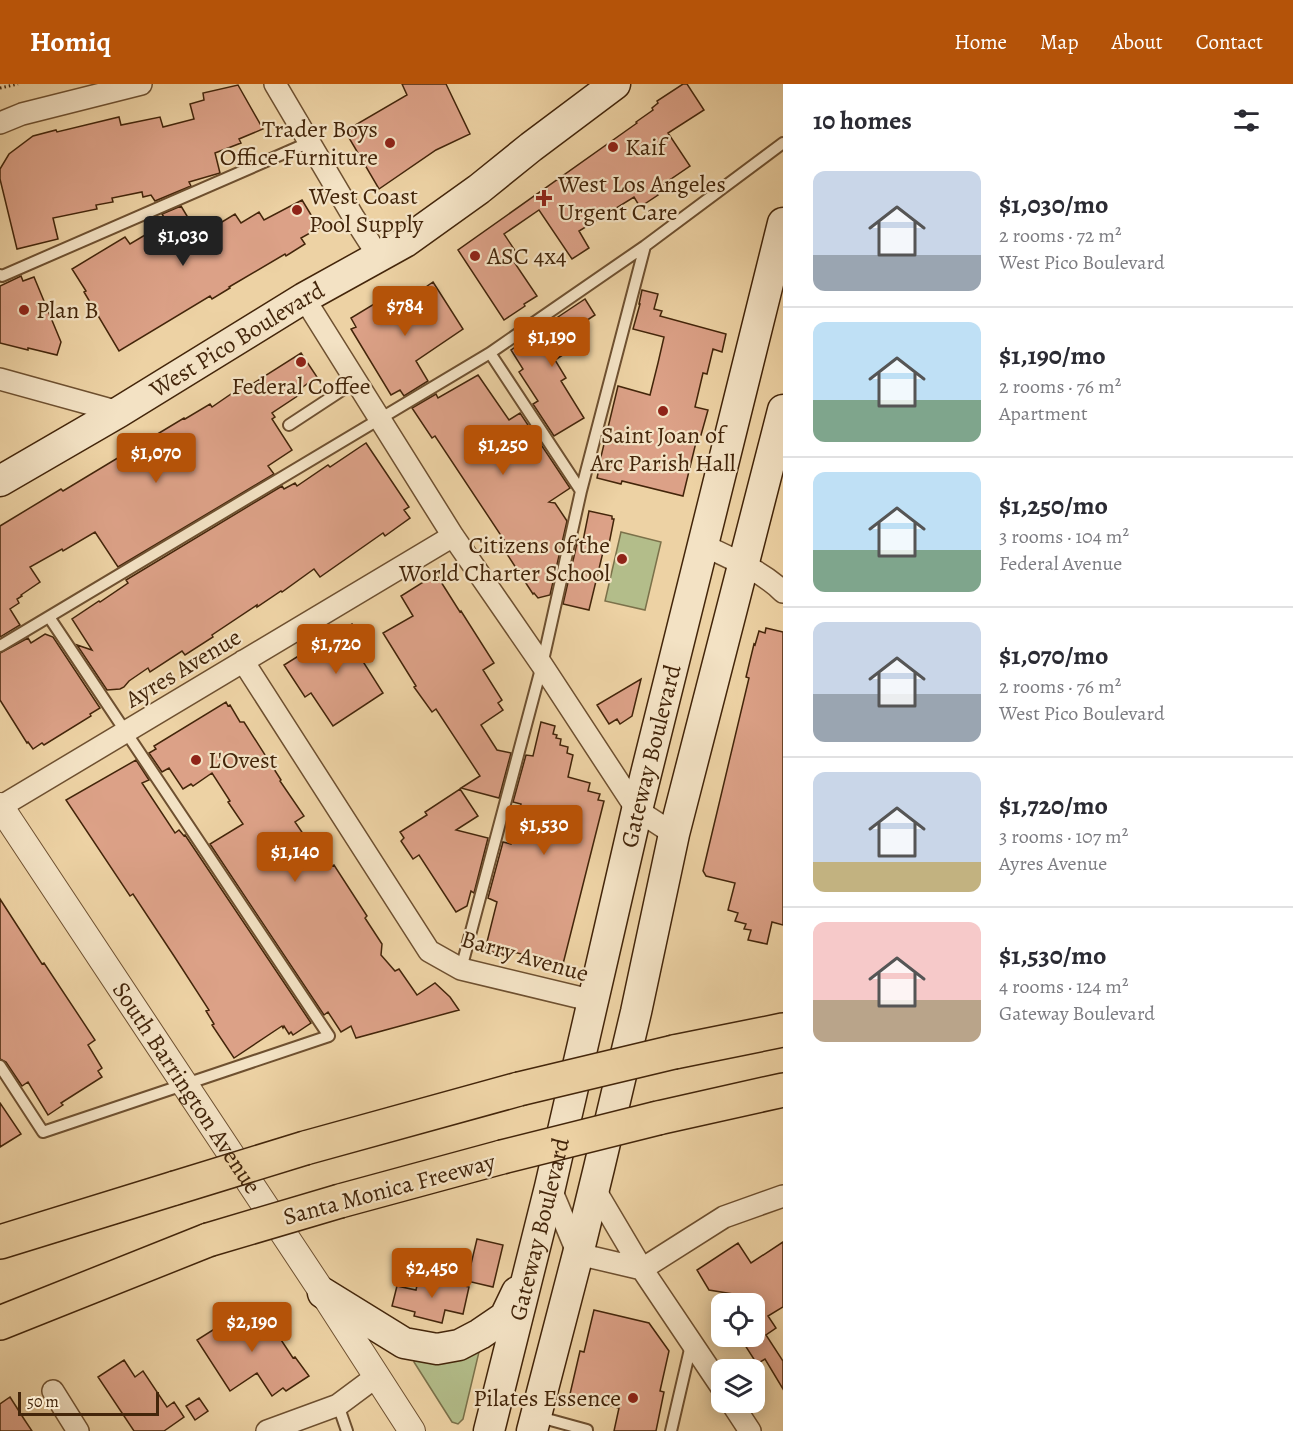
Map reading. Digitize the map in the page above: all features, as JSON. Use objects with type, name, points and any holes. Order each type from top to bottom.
[{"type":"highway","points":[[0,1242],[305,1148],[519,1089],[674,1052],[783,1030]]},
{"type":"highway","name":"Santa Monica Freeway","points":[[0,1303],[340,1201],[502,1157],[783,1090]]},
{"type":"highway","points":[[0,1323],[208,1240]]},
{"type":"main road","name":"West Pico Boulevard","points":[[0,481],[119,412],[304,298],[405,242],[479,189],[615,84]]},
{"type":"main road","name":"Gateway Boulevard","points":[[489,1431],[550,1187],[637,810],[783,223]]},
{"type":"main road","name":"Gateway Boulevard","points":[[534,1423],[578,1254],[636,1012],[674,834],[783,410]]},
{"type":"main road","points":[[323,1293],[404,1343],[437,1349],[459,1345],[505,1317],[532,1262]]},
{"type":"street","points":[[0,123],[22,114],[141,84]]},
{"type":"street","points":[[275,84],[379,257]]},
{"type":"street","points":[[304,298],[453,536],[542,665],[637,810],[674,834]]},
{"type":"street","points":[[0,379],[119,412]]},
{"type":"street","name":"Ayres Avenue","points":[[0,806],[453,536]]},
{"type":"street","points":[[703,545],[744,566],[783,592]]},
{"type":"street","name":"Barry Avenue","points":[[243,662],[429,951],[461,969],[594,1001]]},
{"type":"street","name":"South Barrington Avenue","points":[[0,806],[412,1431]]},
{"type":"street","points":[[550,1187],[578,1254],[642,1269],[724,1217],[783,1196]]},
{"type":"street","points":[[594,1188],[642,1269],[711,1371]]},
{"type":"street","points":[[267,1431],[338,1405],[377,1376]]},
{"type":"street","points":[[53,1391],[78,1431]]},
{"type":"street","points":[[738,1413],[750,1431]]},
{"type":"lane","points":[[0,275],[310,142]]},
{"type":"lane","points":[[0,646],[490,352],[645,246],[783,143]]},
{"type":"lane","points":[[461,969],[542,665],[581,491],[645,246]]},
{"type":"lane","points":[[490,352],[581,491]]},
{"type":"lane","points":[[289,426],[356,381]]},
{"type":"lane","points":[[0,1066],[43,1132],[329,1036],[49,617]]},
{"type":"lane","points":[[671,1431],[692,1342]]},
{"type":"lane","points":[[338,1405],[347,1431]]},
{"type":"lane","points":[[534,1423],[586,1431]]},
{"type":"path","points":[[0,88],[18,84]]},
{"type":"green space","points":[[621,532],[661,542],[645,610],[605,601]]},
{"type":"green space","points":[[476,1348],[479,1352],[463,1419],[458,1424],[452,1422],[414,1362],[415,1358]]},
{"type":"building","name":"Trader Boys Office Furniture","points":[[402,84],[446,84],[470,134],[436,150],[379,189],[345,131],[407,95]]},
{"type":"building","points":[[683,84],[687,84],[704,110],[668,133],[690,166],[655,190],[658,195],[640,207],[634,197],[579,231],[589,248],[572,259],[539,210],[504,234],[516,252],[510,256],[537,296],[504,320],[458,250],[637,123],[653,110],[657,101]]},
{"type":"building","points":[[238,85],[263,129],[239,139],[241,143],[215,153],[220,173],[189,182],[191,186],[155,201],[151,195],[143,197],[142,192],[112,198],[113,202],[96,205],[97,209],[53,218],[58,239],[17,249],[0,179],[0,169],[9,154],[33,136],[119,117],[121,125],[160,117],[163,127],[194,119],[190,104],[204,100],[203,93]]},
{"type":"building","points":[[302,200],[319,228],[301,238],[305,244],[212,299],[210,296],[119,351],[72,269],[125,237],[130,244],[167,222],[162,214],[181,206],[199,236],[235,214],[241,223],[259,212],[264,220]]},
{"type":"building","name":"Plan B","points":[[21,276],[23,281],[34,277],[61,342],[57,355],[0,343],[0,286]]},
{"type":"building","points":[[433,282],[463,329],[416,361],[428,381],[404,396],[400,390],[391,395],[351,329],[356,327],[351,318],[379,301],[387,314]]},
{"type":"building","points":[[642,290],[658,294],[654,309],[662,311],[660,316],[726,334],[722,352],[713,349],[707,374],[703,373],[695,407],[708,410],[701,435],[698,434],[683,496],[622,481],[621,484],[597,478],[618,386],[650,395],[658,363],[664,337],[633,329]]},
{"type":"building","points":[[585,299],[595,315],[569,332],[578,345],[555,360],[566,378],[561,381],[584,418],[554,436],[533,404],[538,401],[519,372],[523,369],[511,350]]},
{"type":"building","points":[[301,353],[317,377],[297,391],[299,395],[272,413],[275,417],[272,419],[292,450],[268,466],[274,474],[118,567],[95,532],[30,567],[40,582],[21,595],[17,599],[19,603],[10,609],[20,625],[0,637],[0,526],[184,418],[210,404],[212,407],[247,383],[249,386]]},
{"type":"building","points":[[478,375],[509,420],[520,413],[570,488],[549,502],[555,503],[567,521],[550,595],[538,598],[533,594],[507,554],[503,545],[506,543],[435,436],[432,438],[412,408],[436,394],[438,398]]},
{"type":"building","points":[[366,443],[409,507],[404,510],[410,518],[385,536],[383,533],[320,577],[314,569],[185,655],[182,651],[150,672],[148,668],[124,687],[107,690],[77,645],[92,650],[72,619],[128,583],[126,580],[282,486],[284,489],[295,483],[297,486]]},
{"type":"building","points":[[589,511],[612,516],[614,519],[608,549],[604,548],[589,610],[563,604],[578,539],[582,546]]},
{"type":"building","points":[[436,574],[494,663],[483,670],[502,700],[498,703],[503,710],[481,725],[497,750],[511,753],[499,798],[461,788],[480,776],[436,709],[432,712],[414,687],[416,686],[383,633],[413,616],[401,596]]},
{"type":"building","points":[[352,624],[371,654],[362,660],[383,693],[333,726],[311,693],[305,697],[284,665]]},
{"type":"building","points":[[766,628],[783,632],[783,925],[772,922],[767,944],[748,940],[751,930],[744,929],[746,924],[735,921],[738,913],[728,910],[735,883],[706,876],[703,871],[749,678],[746,677],[754,644],[759,631],[765,633]]},
{"type":"building","points":[[45,634],[53,637],[100,708],[44,745],[42,743],[33,749],[0,700],[0,653],[28,638],[31,643]]},
{"type":"building","points":[[641,679],[632,716],[620,724],[617,719],[609,724],[597,705]]},
{"type":"building","points":[[226,702],[240,722],[244,722],[304,816],[295,822],[327,869],[334,865],[367,916],[365,918],[382,944],[381,955],[395,971],[399,969],[417,995],[435,983],[450,997],[459,1010],[356,1038],[351,1026],[341,1032],[328,1012],[324,1015],[210,844],[243,824],[212,773],[193,786],[191,784],[183,789],[169,768],[162,772],[149,753],[156,749],[154,746]]},
{"type":"building","points":[[541,722],[555,726],[553,734],[557,735],[556,738],[561,739],[560,745],[568,747],[567,753],[573,755],[568,777],[590,783],[588,791],[600,794],[598,800],[604,801],[563,964],[505,950],[504,955],[485,950],[497,902],[488,898],[503,842],[511,844],[521,804],[513,802],[526,755],[533,756]]},
{"type":"building","points":[[136,760],[149,780],[142,783],[175,833],[179,830],[185,835],[311,1023],[293,1035],[282,1026],[234,1058],[212,1025],[214,1024],[206,1011],[209,1010],[174,956],[133,894],[130,896],[66,800]]},
{"type":"building","points":[[460,789],[478,816],[456,830],[488,838],[474,893],[471,891],[467,906],[456,912],[419,855],[413,859],[401,841],[404,838],[400,832],[427,815],[425,812]]},
{"type":"building","points":[[0,899],[95,1040],[88,1045],[102,1068],[98,1071],[102,1077],[61,1103],[63,1105],[48,1115],[28,1082],[22,1086],[6,1062],[0,1059]]},
{"type":"building","points":[[0,1103],[21,1134],[0,1147]]},
{"type":"building","points":[[477,1239],[503,1245],[493,1287],[467,1281]]},
{"type":"building","points":[[783,1242],[783,1307],[768,1316],[776,1328],[766,1335],[783,1361],[783,1389],[765,1359],[754,1359],[746,1347],[765,1347],[765,1293],[727,1293],[709,1290],[697,1270],[738,1243],[751,1263]]},
{"type":"building","points":[[419,1276],[469,1287],[463,1314],[445,1310],[442,1323],[414,1316],[415,1312],[392,1306],[397,1286],[416,1290]]},
{"type":"building","points":[[254,1304],[261,1316],[264,1314],[293,1358],[295,1357],[309,1376],[286,1391],[283,1388],[272,1396],[257,1373],[230,1391],[197,1340]]},
{"type":"building","points":[[594,1310],[649,1323],[669,1351],[660,1391],[664,1392],[656,1431],[614,1431],[619,1408],[590,1403],[588,1400],[570,1394],[580,1351],[584,1352]]},
{"type":"building","points":[[124,1360],[135,1377],[143,1371],[167,1407],[174,1402],[184,1417],[164,1431],[134,1431],[98,1377]]},
{"type":"building","points":[[10,1397],[32,1431],[0,1431],[0,1404]]},
{"type":"building","points":[[199,1398],[208,1411],[195,1420],[186,1406]]},
{"type":"place","name":"Trader Boys Office Furniture","points":[[390,143]]},
{"type":"place","name":"Kaif","points":[[613,147]]},
{"type":"place","name":"West Los Angeles Urgent Care","points":[[544,198]]},
{"type":"place","name":"West Coast Pool Supply","points":[[297,210]]},
{"type":"place","name":"ASC 4x4","points":[[475,256]]},
{"type":"place","name":"Plan B","points":[[24,310]]},
{"type":"place","name":"Federal Coffee","points":[[301,362]]},
{"type":"place","name":"Saint Joan of Arc Parish Hall","points":[[663,411]]},
{"type":"place","name":"Citizens of the World Charter School","points":[[622,559]]},
{"type":"place","name":"L'Ovest","points":[[196,760]]},
{"type":"place","name":"Pilates Essence","points":[[633,1398]]}]
